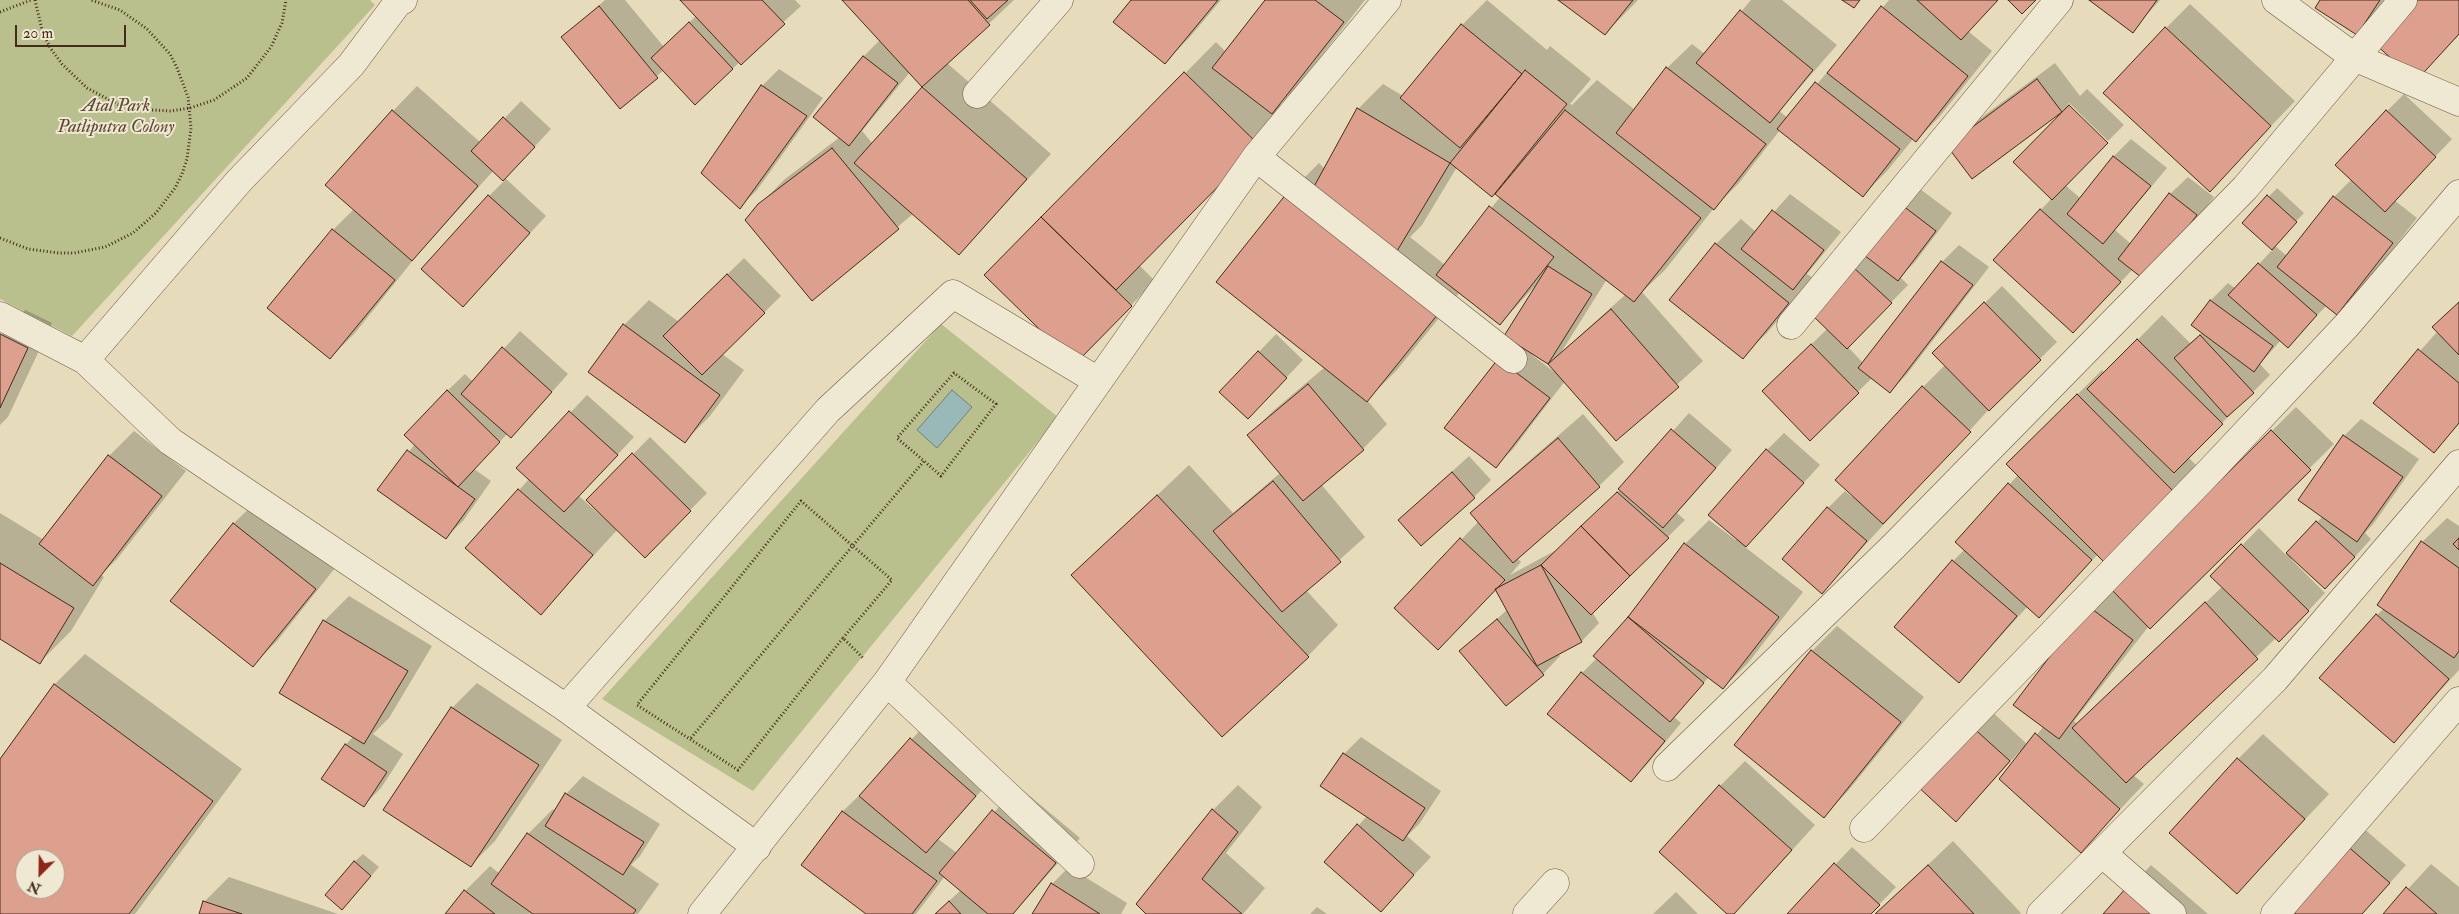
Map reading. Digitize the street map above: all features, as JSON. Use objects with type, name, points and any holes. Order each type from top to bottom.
[{"type":"street","points":[[85,360],[239,181],[351,65],[400,0]]},
{"type":"street","points":[[977,94],[1060,0]]},
{"type":"street","points":[[702,914],[758,847],[887,682],[1256,157],[1387,0]]},
{"type":"street","points":[[1791,324],[2059,0]]},
{"type":"street","points":[[2276,0],[2354,57],[2459,102]]},
{"type":"street","points":[[1667,766],[1893,547],[2245,188],[2403,0]]},
{"type":"street","points":[[1256,157],[1513,359]]},
{"type":"street","points":[[1864,828],[2210,471],[2327,346],[2459,194]]},
{"type":"street","points":[[566,708],[828,410],[953,294],[1098,381]]},
{"type":"street","points":[[0,316],[85,360],[170,441],[566,708],[758,847]]},
{"type":"street","points":[[2041,914],[2275,679],[2459,464]]},
{"type":"street","points":[[887,682],[1080,864]]},
{"type":"street","points":[[2275,914],[2459,701]]},
{"type":"street","points":[[2102,853],[2172,914]]},
{"type":"street","points":[[1527,914],[1555,883]]},
{"type":"path","points":[[0,12],[31,0]]},
{"type":"path","points":[[35,0],[43,34],[62,64],[87,88],[119,105],[136,109],[172,111],[190,108],[226,94],[256,69],[277,35],[286,0]]},
{"type":"path","points":[[0,238],[28,249],[74,253],[105,247],[133,233],[145,224],[166,201],[182,174],[190,143],[190,108],[177,68],[159,41],[147,29],[120,10],[91,0]]},
{"type":"path","points":[[954,373],[996,404],[941,476],[924,461],[897,438],[954,373]]},
{"type":"path","points":[[691,738],[924,461]]},
{"type":"path","points":[[801,501],[853,546],[892,580],[843,638],[738,770],[637,705],[801,501]]},
{"type":"path","points":[[843,638],[887,682]]},
{"type":"green space","name":"Atal Park Patliputra Colony","points":[[0,0],[370,0],[375,5],[72,336],[0,299]]},
{"type":"green space","points":[[941,324],[1058,417],[753,791],[602,699]]},
{"type":"water","points":[[952,390],[972,407],[937,448],[917,430]]},
{"type":"building","points":[[680,0],[762,0],[785,24],[741,65]]},
{"type":"building","points":[[842,0],[968,0],[990,25],[922,87]]},
{"type":"building","points":[[970,0],[1008,0],[987,19]]},
{"type":"building","points":[[1131,0],[1218,0],[1165,64],[1113,22]]},
{"type":"building","points":[[1265,0],[1315,0],[1344,22],[1272,114],[1212,68]]},
{"type":"building","points":[[1558,0],[1633,0],[1605,35]]},
{"type":"building","points":[[1842,0],[1860,0],[1854,8]]},
{"type":"building","points":[[1917,0],[1998,0],[1961,40]]},
{"type":"building","points":[[2008,0],[2036,0],[2022,14]]},
{"type":"building","points":[[2089,0],[2157,0],[2133,33]]},
{"type":"building","points":[[2320,0],[2380,0],[2357,35],[2315,8]]},
{"type":"building","points":[[2411,0],[2459,0],[2459,34],[2416,81],[2373,42]]},
{"type":"building","points":[[599,6],[658,78],[620,109],[561,37]]},
{"type":"building","points":[[1881,6],[1968,76],[1916,142],[1827,73]]},
{"type":"building","points":[[1740,10],[1813,70],[1770,123],[1696,63]]},
{"type":"building","points":[[689,22],[733,69],[695,105],[651,58]]},
{"type":"building","points":[[1461,24],[1522,74],[1460,148],[1400,98]]},
{"type":"building","points":[[2165,27],[2271,126],[2210,192],[2103,93]]},
{"type":"building","points":[[863,56],[898,83],[849,146],[813,117]]},
{"type":"building","points":[[1666,67],[1766,144],[1714,210],[1616,133]]},
{"type":"building","points":[[1525,70],[1567,104],[1492,197],[1450,163]]},
{"type":"building","points":[[1184,72],[1259,145],[1116,290],[1041,217]]},
{"type":"building","points":[[2037,79],[2062,112],[1972,179],[1947,146]]},
{"type":"building","points":[[1815,82],[1900,149],[1863,197],[1777,129]]},
{"type":"building","points":[[761,85],[807,116],[740,209],[701,173]]},
{"type":"building","points":[[922,87],[1027,179],[959,255],[854,163]]},
{"type":"building","points":[[2069,105],[2108,143],[2052,200],[2013,162]]},
{"type":"building","points":[[1357,108],[1450,163],[1397,251],[1311,192]]},
{"type":"building","points":[[392,110],[478,186],[412,261],[325,185]]},
{"type":"building","points":[[1565,110],[1701,218],[1634,302],[1495,194]]},
{"type":"building","points":[[2386,110],[2436,157],[2385,212],[2335,165]]},
{"type":"building","points":[[503,117],[535,147],[503,181],[471,151]]},
{"type":"building","points":[[832,148],[899,229],[812,301],[745,220],[758,204]]},
{"type":"building","points":[[2113,156],[2151,186],[2103,244],[2067,214]]},
{"type":"building","points":[[1287,193],[1438,314],[1367,402],[1216,282]]},
{"type":"building","points":[[2169,193],[2197,215],[2146,281],[2118,259]]},
{"type":"building","points":[[488,195],[530,233],[463,307],[421,269]]},
{"type":"building","points":[[2267,195],[2297,222],[2272,250],[2242,223]]},
{"type":"building","points":[[2333,196],[2393,243],[2337,315],[2277,267]]},
{"type":"building","points":[[1898,202],[1936,231],[1898,281],[1860,252]]},
{"type":"building","points":[[1489,206],[1554,257],[1500,325],[1436,275]]},
{"type":"building","points":[[2040,209],[2121,282],[2073,333],[1993,260]]},
{"type":"building","points":[[1772,210],[1824,250],[1793,290],[1741,249]]},
{"type":"building","points":[[1041,217],[1132,306],[1075,364],[984,275]]},
{"type":"building","points":[[332,229],[395,280],[330,359],[267,308]]},
{"type":"building","points":[[1715,243],[1789,303],[1743,359],[1669,300]]},
{"type":"building","points":[[1941,261],[1973,285],[1890,393],[1858,368]]},
{"type":"building","points":[[2258,263],[2317,315],[2288,348],[2228,295]]},
{"type":"building","points":[[1548,266],[1592,294],[1548,364],[1504,336]]},
{"type":"building","points":[[1854,268],[1892,303],[1847,349],[1810,313]]},
{"type":"building","points":[[727,274],[765,313],[702,375],[663,336]]},
{"type":"building","points":[[2210,300],[2273,346],[2254,372],[2191,325]]},
{"type":"building","points":[[1984,302],[2041,360],[1989,411],[1932,353]]},
{"type":"building","points":[[2459,302],[2459,355],[2432,327]]},
{"type":"building","points":[[1611,309],[1679,387],[1616,441],[1548,364]]},
{"type":"building","points":[[623,324],[720,395],[685,443],[588,372]]},
{"type":"building","points":[[0,334],[28,348],[0,408]]},
{"type":"building","points":[[2200,335],[2254,393],[2227,417],[2174,358]]},
{"type":"building","points":[[2137,339],[2223,424],[2174,473],[2087,389]]},
{"type":"building","points":[[1811,344],[1859,393],[1810,441],[1762,391]]},
{"type":"building","points":[[502,347],[552,392],[511,438],[461,394]]},
{"type":"building","points":[[2418,349],[2459,383],[2459,423],[2434,453],[2373,403]]},
{"type":"building","points":[[1258,351],[1287,378],[1248,419],[1219,392]]},
{"type":"building","points":[[1498,359],[1550,398],[1496,468],[1444,428]]},
{"type":"building","points":[[1308,384],[1364,450],[1303,501],[1247,435]]},
{"type":"building","points":[[1922,386],[1971,432],[1883,524],[1835,480]]},
{"type":"building","points":[[447,390],[500,442],[458,487],[404,435]]},
{"type":"building","points":[[2077,394],[2174,492],[2104,562],[2006,464]]},
{"type":"building","points":[[569,411],[618,455],[564,512],[516,468]]},
{"type":"building","points":[[1671,429],[1716,468],[1663,528],[1618,489]]},
{"type":"building","points":[[2271,430],[2311,470],[2150,629],[2111,589]]},
{"type":"building","points":[[2343,435],[2403,477],[2357,542],[2298,500]]},
{"type":"building","points":[[1558,438],[1600,487],[1513,563],[1470,513]]},
{"type":"building","points":[[1766,449],[1804,483],[1746,547],[1708,515]]},
{"type":"building","points":[[407,450],[475,499],[446,539],[377,490]]},
{"type":"building","points":[[632,453],[691,511],[645,558],[586,500]]},
{"type":"building","points":[[108,455],[162,496],[93,586],[39,544]]},
{"type":"building","points":[[1452,472],[1475,498],[1421,546],[1398,520]]},
{"type":"building","points":[[1273,481],[1341,562],[1282,612],[1213,531]]},
{"type":"building","points":[[2008,483],[2092,560],[2039,618],[1955,542]]},
{"type":"building","points":[[518,489],[593,555],[541,615],[465,548]]},
{"type":"building","points":[[1617,492],[1669,538],[1630,576],[1581,526]]},
{"type":"building","points":[[1157,495],[1309,657],[1222,737],[1071,575]]},
{"type":"building","points":[[1827,507],[1867,541],[1822,594],[1782,559]]},
{"type":"building","points":[[2316,521],[2355,557],[2325,589],[2286,553]]},
{"type":"building","points":[[233,523],[316,589],[253,667],[170,601]]},
{"type":"building","points":[[1581,526],[1630,576],[1591,615],[1541,565]]},
{"type":"building","points":[[1460,538],[1505,580],[1438,650],[1394,608]]},
{"type":"building","points":[[2459,538],[2459,550],[2453,544]]},
{"type":"building","points":[[2421,541],[2459,568],[2459,651],[2454,658],[2377,605]]},
{"type":"building","points":[[1684,543],[1779,617],[1723,689],[1628,617]]},
{"type":"building","points":[[2241,544],[2309,611],[2279,642],[2210,576]]},
{"type":"building","points":[[1952,560],[2017,616],[1959,683],[1894,627]]},
{"type":"building","points":[[0,563],[74,608],[40,664],[0,639]]},
{"type":"building","points":[[1541,565],[1582,642],[1537,666],[1495,589]]},
{"type":"building","points":[[2205,602],[2258,659],[2126,783],[2072,728]]},
{"type":"building","points":[[2088,606],[2133,640],[2059,739],[2013,705]]},
{"type":"building","points":[[2376,614],[2449,679],[2394,743],[2319,678]]},
{"type":"building","points":[[1628,617],[1704,683],[1670,722],[1593,656]]},
{"type":"building","points":[[1497,619],[1544,675],[1506,706],[1459,651]]},
{"type":"building","points":[[323,620],[408,671],[364,744],[279,693]]},
{"type":"building","points":[[1811,650],[1901,722],[1824,818],[1734,745]]},
{"type":"building","points":[[1581,672],[1665,741],[1631,782],[1547,714]]},
{"type":"building","points":[[54,684],[213,801],[129,914],[0,914],[0,759]]},
{"type":"building","points":[[451,707],[539,765],[471,867],[383,810]]},
{"type":"building","points":[[1969,724],[2010,761],[1956,822],[1914,783]]},
{"type":"building","points":[[2035,733],[2120,809],[2081,853],[1999,779]]},
{"type":"building","points":[[910,738],[976,796],[926,853],[859,796]]},
{"type":"building","points":[[345,744],[387,772],[364,807],[321,779]]},
{"type":"building","points":[[1343,753],[1425,808],[1403,841],[1320,786]]},
{"type":"building","points":[[2237,758],[2305,819],[2237,894],[2169,833]]},
{"type":"building","points":[[1719,785],[1792,850],[1734,914],[1727,914],[1659,852]]},
{"type":"building","points":[[565,793],[644,842],[623,875],[545,826]]},
{"type":"building","points":[[1212,809],[1238,832],[1202,879],[1242,914],[1146,914],[1136,904]]},
{"type":"building","points":[[992,810],[1056,863],[1013,914],[988,914],[939,873]]},
{"type":"building","points":[[842,811],[937,881],[912,914],[866,914],[801,865]]},
{"type":"building","points":[[1357,824],[1414,875],[1381,912],[1324,862]]},
{"type":"building","points":[[527,833],[636,910],[633,914],[533,914],[491,884]]},
{"type":"building","points":[[2344,843],[2390,883],[2362,914],[2296,914],[2287,907]]},
{"type":"building","points":[[354,861],[371,876],[342,910],[325,895]]},
{"type":"building","points":[[1834,863],[1880,905],[1871,914],[1787,914]]},
{"type":"building","points":[[1928,865],[1974,914],[1875,914]]},
{"type":"building","points":[[1051,883],[1100,914],[1032,914]]},
{"type":"building","points":[[2406,887],[2437,914],[2383,914]]},
{"type":"building","points":[[2126,888],[2155,914],[2103,914]]},
{"type":"building","points":[[464,890],[495,914],[445,914]]},
{"type":"building","points":[[203,901],[242,914],[199,914]]},
{"type":"building","points":[[949,901],[961,914],[935,914]]}]
